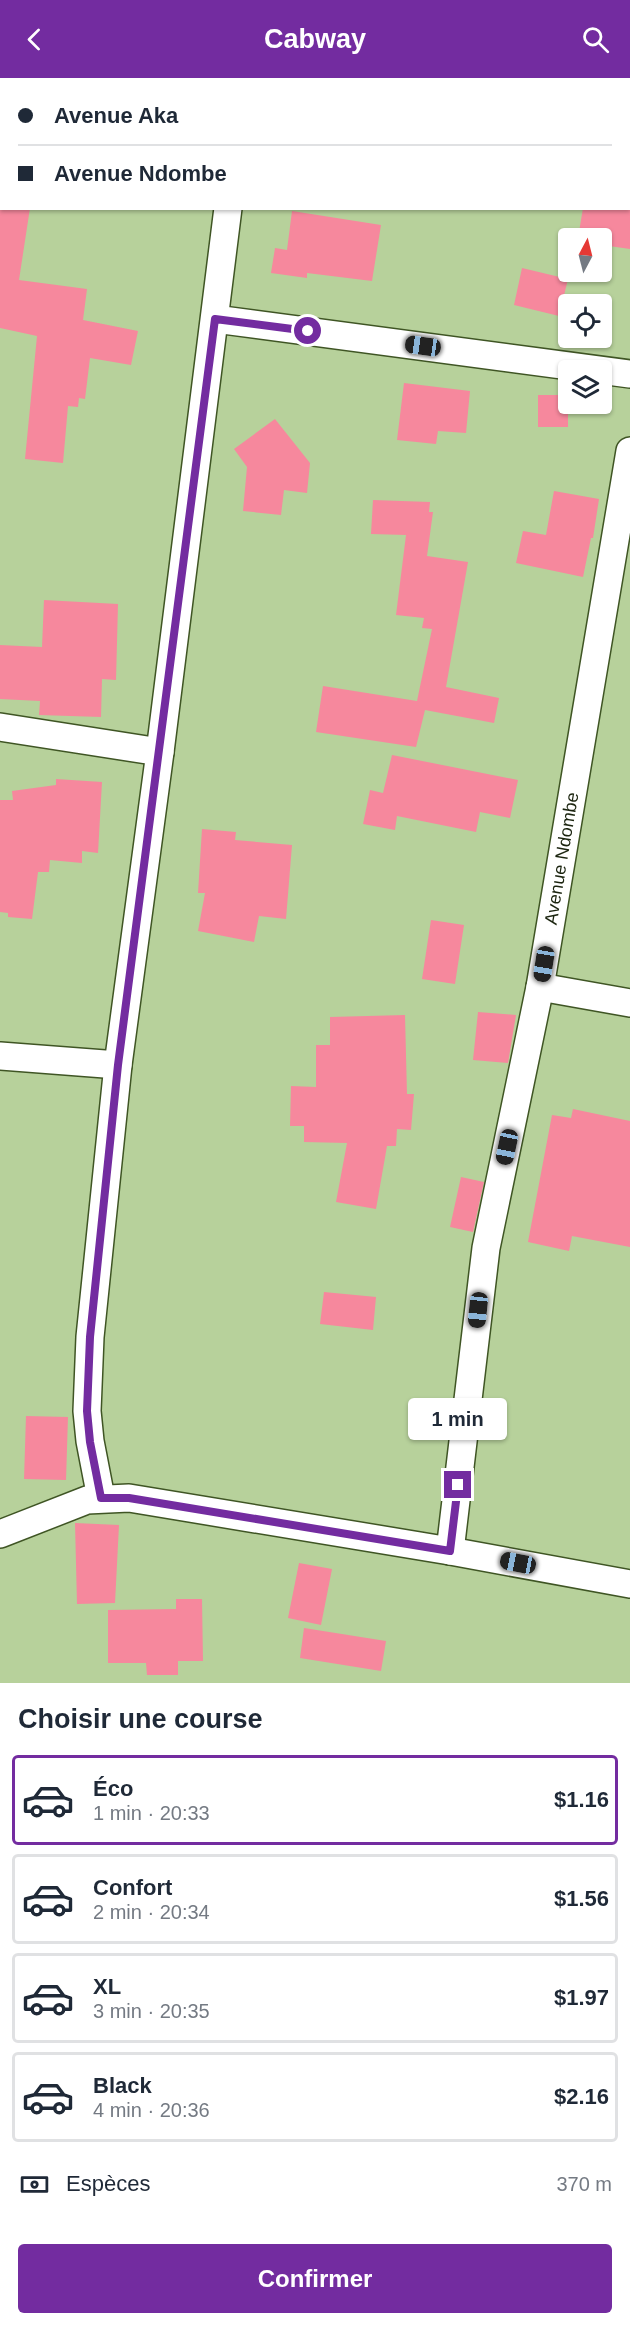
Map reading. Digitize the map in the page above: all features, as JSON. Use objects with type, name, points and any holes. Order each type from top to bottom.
[{"type":"street","points":[[101,1498],[90,1442],[87,1411],[90,1337],[118,1065],[160,752],[228,210]]},
{"type":"street","points":[[215,319],[630,374]]},
{"type":"street","name":"Avenue Ndombe","points":[[450,1551],[486,1248],[540,987],[630,451]]},
{"type":"street","points":[[0,727],[160,752]]},
{"type":"street","points":[[540,987],[630,1003]]},
{"type":"street","points":[[0,1056],[118,1065]]},
{"type":"street","points":[[0,1534],[26,1526],[76,1504],[101,1498],[129,1498],[450,1551],[630,1584]]},
{"type":"building","points":[[0,210],[30,210],[19,280],[87,289],[83,320],[138,331],[131,365],[90,358],[85,399],[79,398],[78,407],[68,406],[63,463],[25,459],[37,336],[0,328]]},
{"type":"building","points":[[583,210],[630,210],[630,249],[612,246],[612,228],[580,228]]},
{"type":"building","points":[[292,211],[381,225],[372,281],[307,273],[307,278],[271,273],[275,248],[287,250]]},
{"type":"building","points":[[522,268],[558,277],[558,282],[567,282],[564,294],[558,294],[558,316],[514,305]]},
{"type":"building","points":[[404,383],[470,391],[466,433],[438,431],[436,444],[397,440]]},
{"type":"building","points":[[538,395],[558,395],[558,414],[568,414],[568,427],[538,427]]},
{"type":"building","points":[[275,419],[310,463],[307,493],[284,490],[281,515],[243,511],[247,467],[234,449]]},
{"type":"building","points":[[554,491],[599,499],[593,538],[591,538],[583,577],[516,563],[523,531],[546,535]]},
{"type":"building","points":[[373,500],[430,502],[429,512],[433,512],[427,556],[468,562],[446,687],[499,698],[494,723],[425,710],[416,747],[316,732],[323,686],[417,701],[432,629],[422,628],[424,618],[396,615],[406,535],[371,534]]},
{"type":"building","points":[[44,600],[118,604],[116,680],[102,679],[101,717],[39,715],[40,701],[0,699],[0,645],[42,647]]},
{"type":"building","points":[[392,755],[518,780],[510,818],[480,812],[476,832],[397,816],[395,830],[363,824],[370,790],[383,793]]},
{"type":"building","points":[[56,779],[102,782],[98,853],[82,851],[82,863],[50,860],[49,872],[38,872],[32,919],[8,917],[8,913],[0,912],[0,800],[13,800],[12,791],[56,785]]},
{"type":"building","points":[[202,829],[236,832],[235,840],[292,845],[286,919],[259,916],[254,942],[198,931],[205,893],[198,893]]},
{"type":"building","points":[[431,920],[464,925],[455,984],[422,979]]},
{"type":"building","points":[[478,1012],[516,1015],[508,1063],[473,1060]]},
{"type":"building","points":[[405,1015],[407,1094],[414,1094],[411,1130],[397,1129],[396,1146],[387,1146],[376,1209],[336,1202],[347,1143],[304,1142],[304,1126],[290,1126],[291,1086],[316,1087],[316,1045],[330,1045],[330,1017]]},
{"type":"building","points":[[573,1109],[630,1121],[630,1247],[572,1236],[569,1251],[528,1242],[552,1115],[571,1118]]},
{"type":"building","points":[[461,1177],[484,1182],[473,1232],[450,1227]]},
{"type":"building","points":[[324,1292],[376,1297],[373,1330],[320,1324]]},
{"type":"building","points":[[26,1416],[68,1417],[66,1480],[24,1479]]},
{"type":"building","points":[[75,1523],[119,1525],[115,1603],[77,1604]]},
{"type":"building","points":[[299,1563],[332,1569],[321,1625],[288,1618]]},
{"type":"building","points":[[176,1599],[202,1599],[203,1661],[178,1661],[178,1675],[147,1675],[146,1663],[108,1663],[108,1610],[176,1609]]},
{"type":"building","points":[[304,1628],[386,1641],[381,1671],[300,1658]]},
{"type":"route","points":[[308,331],[215,319],[118,1065],[90,1337],[87,1411],[90,1442],[101,1498],[129,1498],[450,1551],[458,1485]]}]
